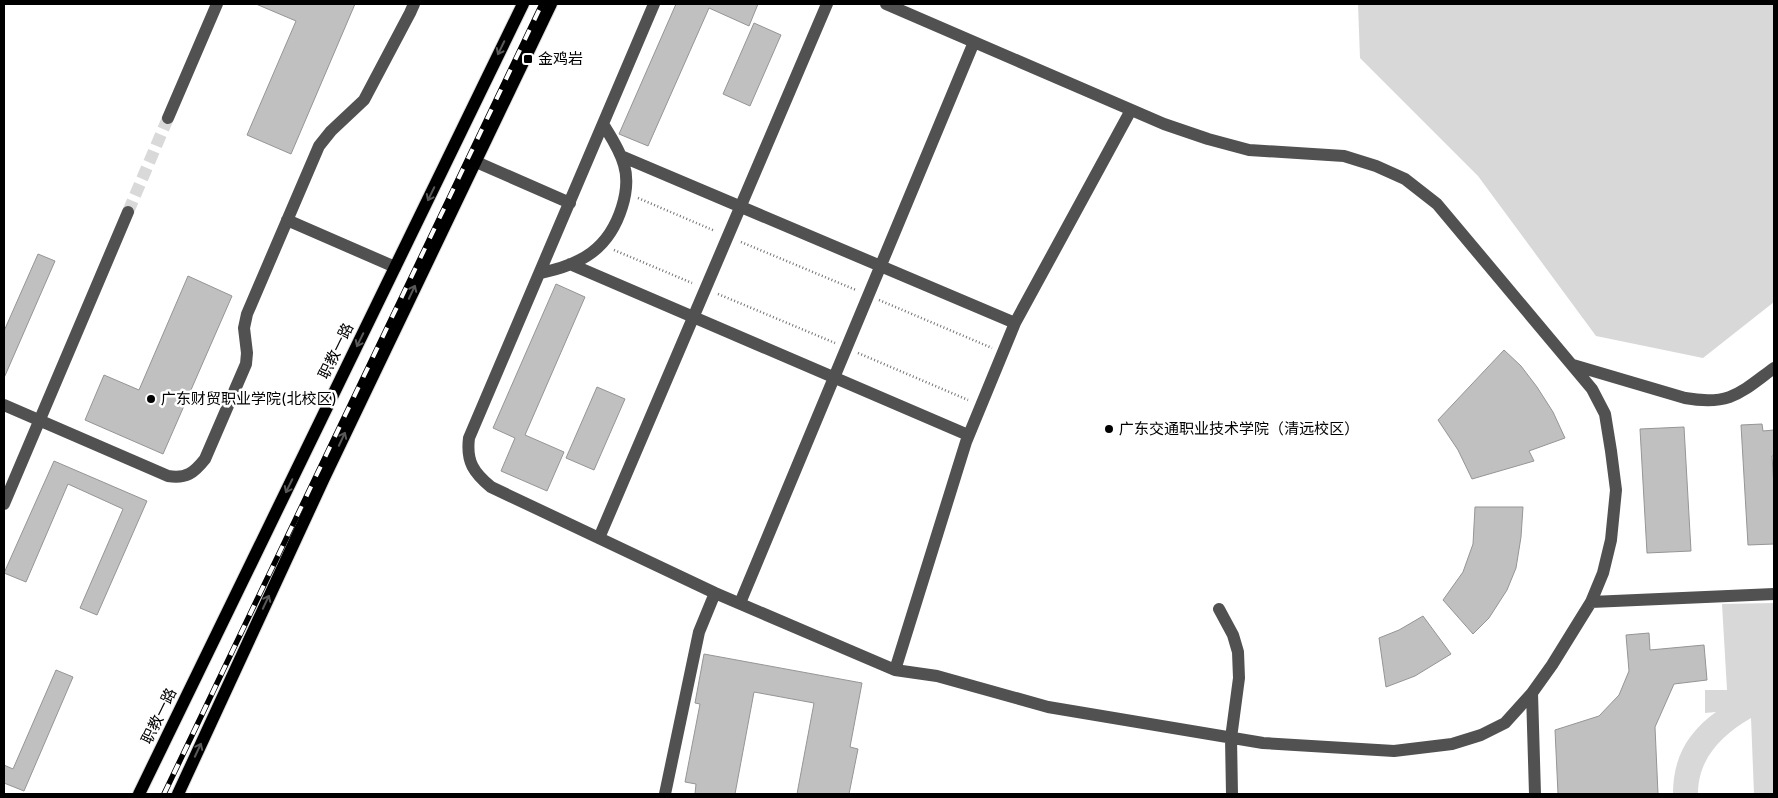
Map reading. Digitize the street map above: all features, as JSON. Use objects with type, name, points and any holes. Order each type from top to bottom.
[{"type":"main road","name":"职教一路","points":[[139,794],[523,4]]},
{"type":"main road","points":[[178,794],[324,478],[550,4]]},
{"type":"street","points":[[168,118],[217,4]]},
{"type":"street","points":[[4,405],[168,476],[178,478],[188,475],[197,469],[205,459],[244,371],[247,353],[244,328],[247,314],[320,146],[330,132],[364,100],[414,4]]},
{"type":"street","points":[[654,4],[469,438],[468,453],[472,466],[479,477],[491,488],[715,593],[895,670],[937,676],[1048,706],[1263,743],[1394,752],[1452,744],[1481,735],[1505,723],[1532,693],[1574,631],[1591,602],[1603,573],[1611,540],[1616,490],[1611,451],[1605,414],[1592,389],[1437,204],[1405,179],[1376,166],[1344,156],[1249,150],[1164,124],[886,4]]},
{"type":"street","points":[[599,538],[827,4]]},
{"type":"street","points":[[740,603],[974,42]]},
{"type":"street","points":[[895,670],[968,435],[1015,323],[1131,110]]},
{"type":"street","points":[[540,273],[560,269],[598,249],[610,235],[618,219],[625,192],[624,166],[603,124]]},
{"type":"street","points":[[620,156],[1015,323]]},
{"type":"street","points":[[474,161],[570,203]]},
{"type":"street","points":[[4,504],[128,212]]},
{"type":"street","points":[[287,220],[395,267]]},
{"type":"street","points":[[570,264],[968,435]]},
{"type":"street","points":[[1572,365],[1704,402],[1717,401],[1737,395],[1774,368]]},
{"type":"street","points":[[665,794],[699,632],[715,593]]},
{"type":"street","points":[[1591,602],[1774,594]]},
{"type":"street","points":[[1219,609],[1233,635],[1238,652],[1239,678],[1231,738],[1232,794]]},
{"type":"street","points":[[1532,693],[1535,794]]},
{"type":"path","points":[[625,192],[1003,353]]},
{"type":"path","points":[[602,244],[981,405]]},
{"type":"shaded area","points":[[1358,4],[1774,4],[1774,302],[1703,358],[1596,336],[1478,176],[1360,58]]},
{"type":"shaded area","points":[[1774,603],[1774,794],[1754,794],[1751,718],[1721,740],[1707,759],[1702,769],[1698,794],[1673,794],[1676,769],[1684,747],[1697,729],[1716,712],[1705,713],[1705,690],[1727,690],[1722,604]]},
{"type":"building","points":[[256,4],[355,4],[291,154],[247,135],[296,21]]},
{"type":"building","points":[[676,4],[758,4],[749,26],[709,8],[648,146],[619,134]]},
{"type":"building","points":[[754,23],[781,35],[750,106],[723,94]]},
{"type":"building","points":[[38,254],[55,261],[4,378],[4,331]]},
{"type":"building","points":[[188,276],[232,296],[163,454],[85,420],[104,375],[139,390]]},
{"type":"building","points":[[556,284],[585,297],[525,435],[564,452],[547,491],[501,471],[515,438],[493,428]]},
{"type":"building","points":[[1504,350],[1521,366],[1537,387],[1553,412],[1565,438],[1529,451],[1534,461],[1472,479],[1458,450],[1438,420]]},
{"type":"building","points":[[597,387],[625,399],[594,470],[566,458]]},
{"type":"building","points":[[1762,424],[1763,431],[1774,430],[1774,456],[1772,456],[1774,544],[1748,545],[1741,425]]},
{"type":"building","points":[[1684,427],[1691,551],[1647,553],[1640,429]]},
{"type":"building","points":[[54,461],[147,501],[97,615],[80,608],[123,509],[68,484],[26,582],[4,573]]},
{"type":"building","points":[[1475,507],[1523,507],[1516,568],[1507,590],[1489,618],[1473,634],[1443,600],[1463,572],[1473,544]]},
{"type":"building","points":[[1423,616],[1451,654],[1415,676],[1386,687],[1379,638],[1399,630]]},
{"type":"building","points":[[1649,633],[1650,650],[1704,645],[1707,680],[1674,684],[1655,727],[1658,794],[1558,794],[1555,730],[1599,716],[1619,695],[1629,671],[1626,635]]},
{"type":"building","points":[[704,654],[862,683],[850,747],[858,749],[849,794],[797,794],[814,703],[754,692],[735,794],[695,794],[696,784],[685,782],[700,704],[695,703]]},
{"type":"building","points":[[56,670],[73,677],[24,791],[4,783],[4,765],[13,769]]},
{"type":"tunnel","points":[[128,212],[168,118]]},
{"type":"railway","points":[[164,794],[542,4]]},
{"type":"place","name":"金鸡岩","points":[[528,59]]},
{"type":"place","name":"广东财贸职业学院(北校区)","points":[[151,399]]},
{"type":"place","name":"广东交通职业技术学院（清远校区）","points":[[1109,429]]}]
